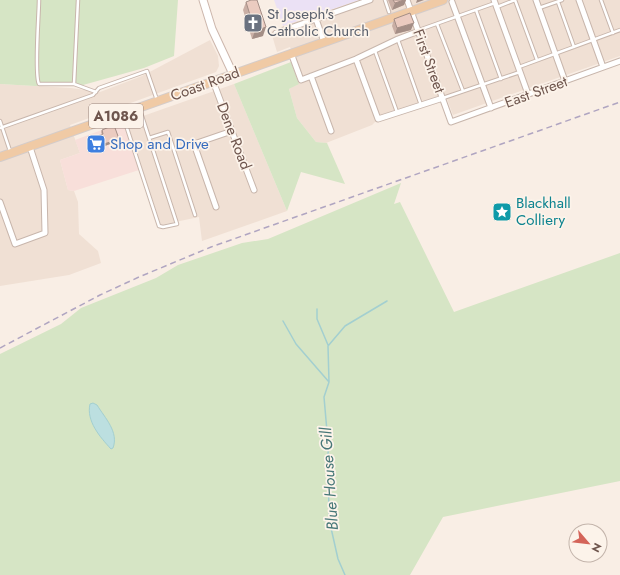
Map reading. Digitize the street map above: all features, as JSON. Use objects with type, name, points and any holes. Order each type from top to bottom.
[{"type":"main road","points":[[203,0],[212,29],[233,74]]},
{"type":"main road","name":"A1086","points":[[411,11],[443,0]]},
{"type":"main road","name":"Coast Road","points":[[0,157],[411,11]]},
{"type":"street","points":[[276,33],[370,0]]},
{"type":"street","name":"First Street","points":[[408,0],[451,122]]},
{"type":"street","points":[[536,0],[565,81]]},
{"type":"street","points":[[579,0],[603,67]]},
{"type":"street","points":[[452,2],[491,108]]},
{"type":"street","points":[[496,4],[528,94]]},
{"type":"street","points":[[316,19],[324,42]]},
{"type":"street","points":[[291,53],[301,80],[356,59],[418,31]]},
{"type":"street","points":[[356,59],[378,118],[443,98]]},
{"type":"street","name":"East Street","points":[[451,122],[620,61]]},
{"type":"street","points":[[311,76],[331,131]]},
{"type":"street","name":"Dene Road","points":[[213,81],[254,190]]},
{"type":"street","points":[[216,207],[194,144],[232,131]]},
{"type":"street","points":[[0,202],[15,244],[46,234],[44,190],[30,147]]},
{"type":"lane","points":[[39,0],[39,84],[74,84],[96,92]]},
{"type":"lane","points":[[74,84],[78,0]]},
{"type":"lane","points":[[385,0],[389,12]]},
{"type":"lane","points":[[418,31],[476,10],[515,0],[537,60]]},
{"type":"lane","points":[[539,8],[562,0]]},
{"type":"lane","points":[[601,0],[613,32]]},
{"type":"lane","points":[[558,2],[574,46]]},
{"type":"lane","points":[[476,10],[501,78]]},
{"type":"lane","points":[[437,24],[463,91]]},
{"type":"lane","points":[[443,98],[501,78],[537,60],[620,30]]},
{"type":"lane","points":[[398,39],[421,106]]},
{"type":"lane","points":[[375,50],[397,113]]},
{"type":"lane","points":[[1,128],[93,95],[99,88],[148,71],[158,101]]},
{"type":"lane","points":[[122,114],[159,226],[163,228],[170,227],[177,224],[140,107]]},
{"type":"lane","points":[[0,121],[1,128],[11,153]]},
{"type":"lane","points":[[149,138],[168,132],[195,215]]},
{"type":"shaded area","points":[[274,0],[359,0],[283,26]]},
{"type":"shaded area","points":[[359,0],[620,0],[620,56],[453,115],[445,94],[383,114],[372,125],[326,143],[316,142],[297,118],[289,89],[303,81],[290,47],[277,52],[271,32],[283,26]]},
{"type":"shaded area","points":[[210,40],[218,56],[219,66],[216,72],[70,125],[80,153],[60,160],[68,190],[74,191],[78,202],[79,234],[98,251],[101,263],[69,275],[0,286],[0,84],[71,88],[100,92],[142,76]]},
{"type":"shaded area","points":[[234,84],[287,211],[202,241],[199,217],[161,225],[126,122]]},
{"type":"shaded area","points":[[123,122],[139,170],[74,191],[68,190],[60,160],[80,153],[75,140]]},
{"type":"green space","points":[[0,0],[178,0],[174,56],[144,68],[83,85],[35,86],[0,84]]},
{"type":"green space","points":[[291,62],[299,84],[289,89],[297,118],[316,142],[327,143],[345,184],[301,172],[287,211],[234,84]]},
{"type":"green space","points":[[401,183],[394,204],[400,202],[454,312],[620,253],[620,481],[443,517],[410,575],[0,575],[0,354],[61,324],[81,308],[156,278],[178,265],[242,243],[268,239]]},
{"type":"water","points":[[93,403],[97,405],[113,431],[114,442],[113,448],[111,449],[98,434],[92,423],[89,410],[90,404]]},
{"type":"building","points":[[257,0],[266,27],[255,31],[246,2]]},
{"type":"building","points":[[393,0],[404,0],[395,3]]},
{"type":"building","points":[[410,13],[414,23],[397,28],[394,19]]},
{"type":"building","points":[[114,125],[119,139],[95,147],[92,138],[103,134],[102,130]]},
{"type":"waterway","name":"Blue House Gill","points":[[345,575],[338,559],[329,519],[328,443],[324,397],[329,382],[328,346],[345,326],[387,301]]},
{"type":"waterway","name":"Blue House Gill","points":[[317,309],[317,319],[328,345]]},
{"type":"waterway","name":"Blue House Gill","points":[[283,321],[296,344],[329,382]]},
{"type":"railway","points":[[0,348],[100,295],[211,247],[620,102]]},
{"type":"place","name":"St Joseph's Catholic Church","points":[[253,23]]},
{"type":"place","name":"Shop and Drive","points":[[96,144]]},
{"type":"place","name":"Blackhall Colliery","points":[[502,212]]}]
